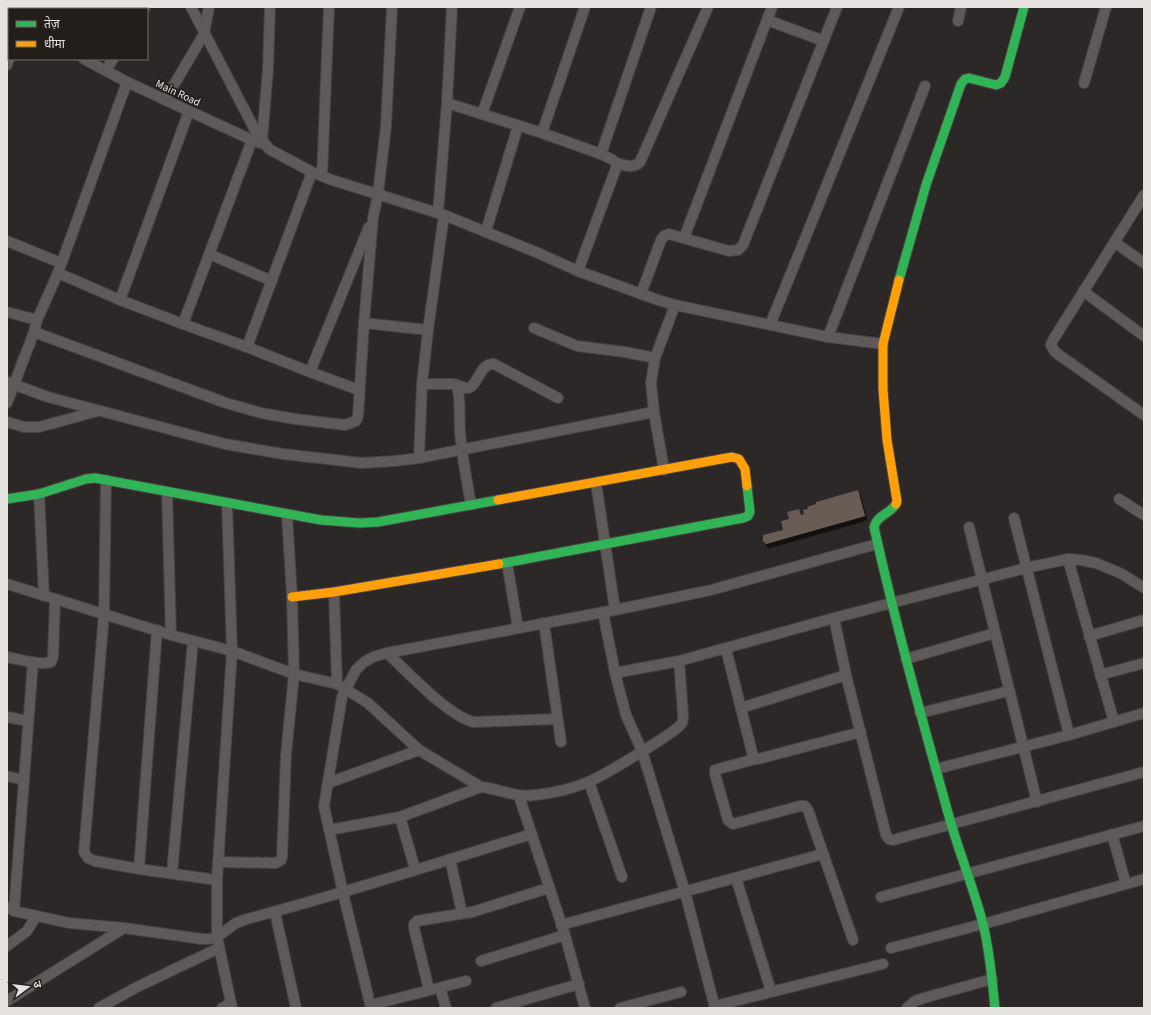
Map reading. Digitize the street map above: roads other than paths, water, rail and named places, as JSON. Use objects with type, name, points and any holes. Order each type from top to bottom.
[{"type":"street","points":[[190,7],[259,141]]},
{"type":"street","points":[[165,100],[204,34],[210,7]]},
{"type":"street","points":[[183,324],[209,254],[259,141],[268,69],[270,7]]},
{"type":"street","points":[[322,176],[329,7]]},
{"type":"street","points":[[34,332],[226,403],[295,419],[345,425],[356,421],[358,416],[373,218],[378,194],[386,126],[392,7]]},
{"type":"street","points":[[419,458],[422,384],[441,214],[452,7]]},
{"type":"street","points":[[482,114],[520,7]]},
{"type":"street","points":[[542,133],[585,7]]},
{"type":"street","points":[[601,154],[650,7]]},
{"type":"street","points":[[447,103],[542,133],[601,154],[616,163],[637,166],[708,7]]},
{"type":"street","points":[[684,238],[772,7]]},
{"type":"street","points":[[641,294],[661,240],[664,236],[669,234],[729,251],[738,250],[743,245],[837,7]]},
{"type":"street","points":[[770,325],[899,7]]},
{"type":"street","points":[[958,21],[961,7]]},
{"type":"street","points":[[994,1008],[990,955],[983,924],[952,825],[920,714],[877,544],[874,522],[876,518],[891,511],[896,506],[897,500],[886,434],[883,389],[883,344],[902,266],[926,185],[961,84],[965,79],[969,78],[996,85],[1001,84],[1005,77],[1024,7]]},
{"type":"street","points":[[1084,83],[1106,7]]},
{"type":"street","points":[[767,20],[824,41]]},
{"type":"street","name":"Main Road","points":[[86,60],[165,100],[259,141],[269,149],[312,172],[441,214],[486,231],[578,271],[641,294],[675,305],[828,337],[883,344]]},
{"type":"street","points":[[106,70],[112,60]]},
{"type":"street","points":[[7,403],[10,383],[34,332],[37,320],[59,268],[127,82]]},
{"type":"street","points":[[828,337],[925,86]]},
{"type":"street","points":[[120,300],[189,111]]},
{"type":"street","points":[[486,231],[518,126]]},
{"type":"street","points":[[578,271],[616,168],[616,163]]},
{"type":"street","points":[[247,347],[312,172]]},
{"type":"street","points":[[1144,194],[1053,340],[1051,346],[1055,352],[1144,414]]},
{"type":"street","points":[[310,372],[373,218]]},
{"type":"street","points":[[7,241],[120,300],[359,390]]},
{"type":"street","points":[[1114,242],[1144,263]]},
{"type":"street","points":[[209,254],[272,281]]},
{"type":"street","points":[[1083,291],[1144,336]]},
{"type":"street","points":[[664,470],[654,412],[651,383],[655,358],[675,305]]},
{"type":"street","points":[[7,312],[37,320]]},
{"type":"street","points":[[364,323],[428,330]]},
{"type":"street","points":[[534,328],[577,346],[625,352],[655,358]]},
{"type":"street","points":[[422,384],[454,384],[465,388],[472,387],[485,366],[488,364],[494,364],[558,398]]},
{"type":"street","points":[[10,383],[48,397],[224,444],[283,454],[362,463],[419,458],[654,412]]},
{"type":"street","points":[[458,386],[462,450],[470,506]]},
{"type":"street","points":[[7,422],[24,427],[39,427],[98,411]]},
{"type":"street","points":[[7,499],[39,494],[86,479],[95,478],[287,515],[341,523],[359,523],[378,522],[470,506],[732,457],[739,458],[745,469],[750,512],[748,516],[743,518],[507,563],[334,592],[292,597]]},
{"type":"street","points":[[106,480],[104,614],[84,852],[85,856],[91,860],[139,869],[216,880]]},
{"type":"street","points":[[596,483],[615,610]]},
{"type":"street","points":[[167,492],[171,635]]},
{"type":"street","points":[[39,494],[44,596]]},
{"type":"street","points":[[1119,499],[1144,515]]},
{"type":"street","points":[[222,1008],[232,1006],[217,937],[216,880],[232,651],[227,503]]},
{"type":"street","points":[[218,862],[276,862],[281,860],[286,755],[294,674],[292,597],[287,515]]},
{"type":"street","points":[[1014,518],[1069,734]]},
{"type":"street","points":[[969,527],[1037,802]]},
{"type":"street","points":[[341,686],[364,662],[388,653],[615,610],[711,590],[877,544]]},
{"type":"street","points":[[1068,559],[1114,722]]},
{"type":"street","points":[[615,673],[679,661],[834,618],[1026,568],[1068,559],[1096,563],[1122,574],[1144,588]]},
{"type":"street","points":[[507,563],[518,628]]},
{"type":"street","points":[[7,584],[171,635],[232,651],[294,674],[341,686],[368,703],[419,750],[481,787]]},
{"type":"street","points":[[334,592],[342,697],[324,806],[343,893],[371,1006],[466,981]]},
{"type":"street","points":[[7,657],[47,664],[52,660],[55,600]]},
{"type":"street","points":[[603,612],[615,673],[626,715],[642,751],[685,892],[715,1007],[771,991],[883,964]]},
{"type":"street","points":[[834,618],[860,732],[886,835],[889,839],[893,840],[952,825],[1144,772]]},
{"type":"street","points":[[1089,636],[1144,620]]},
{"type":"street","points":[[544,623],[560,742]]},
{"type":"street","points":[[139,869],[156,630]]},
{"type":"street","points":[[906,659],[995,633]]},
{"type":"street","points":[[172,873],[193,641]]},
{"type":"street","points":[[726,649],[755,759]]},
{"type":"street","points":[[388,653],[438,699],[464,719],[473,722],[557,719]]},
{"type":"street","points":[[329,830],[400,817],[481,787],[492,788],[519,796],[549,793],[589,782],[642,751],[677,728],[682,723],[683,714],[679,661]]},
{"type":"street","points":[[33,662],[24,780],[10,909],[69,923],[124,928],[193,939],[209,939],[217,937],[236,923],[343,893],[415,869],[532,834]]},
{"type":"street","points":[[1100,676],[1144,663]]},
{"type":"street","points":[[741,708],[846,675]]},
{"type":"street","points":[[920,714],[1009,691]]},
{"type":"street","points":[[936,768],[1023,747],[1144,713]]},
{"type":"street","points":[[7,717],[28,721]]},
{"type":"street","points":[[853,940],[808,810],[805,806],[800,806],[733,824],[728,820],[715,770],[860,732]]},
{"type":"street","points":[[328,783],[419,750]]},
{"type":"street","points":[[7,776],[24,780]]},
{"type":"street","points":[[589,782],[622,877]]},
{"type":"street","points":[[519,796],[586,1008]]},
{"type":"street","points":[[400,817],[415,869]]},
{"type":"street","points":[[881,898],[1144,826]]},
{"type":"street","points":[[1112,834],[1126,884]]},
{"type":"street","points":[[561,925],[823,854]]},
{"type":"street","points":[[450,859],[462,913]]},
{"type":"street","points":[[736,878],[771,991]]},
{"type":"street","points":[[891,948],[1144,879]]},
{"type":"street","points":[[429,990],[414,928],[414,924],[417,921],[472,912],[549,888]]},
{"type":"street","points":[[275,912],[296,1008]]},
{"type":"street","points":[[7,946],[27,932],[36,916]]},
{"type":"street","points":[[7,1001],[124,928]]},
{"type":"street","points":[[481,961],[564,935]]},
{"type":"street","points":[[99,1008],[137,987],[219,948]]},
{"type":"street","points":[[907,1008],[924,998],[992,979]]},
{"type":"street","points":[[496,1008],[579,984]]},
{"type":"street","points":[[440,988],[446,1008]]},
{"type":"street","points":[[620,1008],[681,992]]}]
